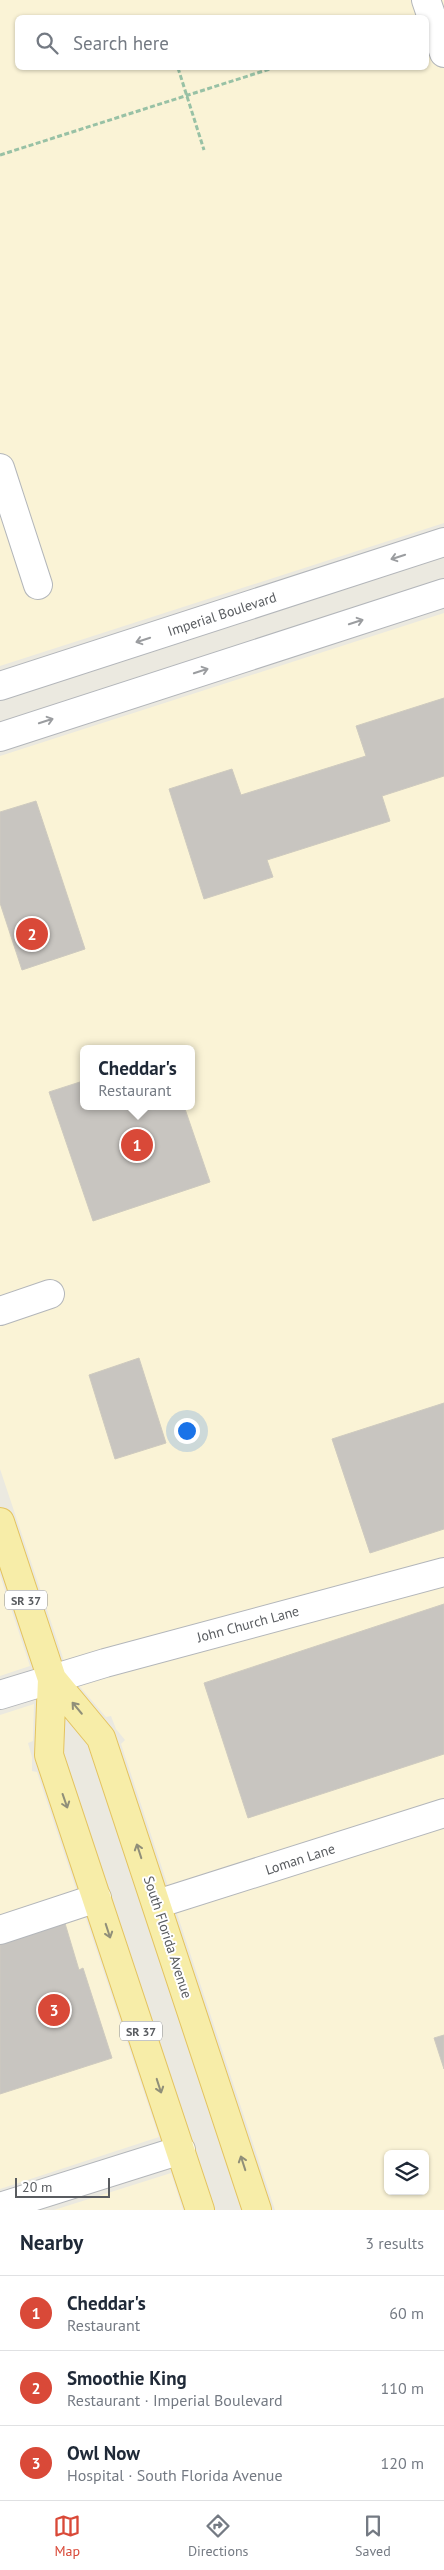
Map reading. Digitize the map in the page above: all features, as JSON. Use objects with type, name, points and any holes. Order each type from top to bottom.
[{"type":"main road","name":"South Florida Avenue","points":[[0,1522],[52,1679],[49,1755],[200,2210]]},
{"type":"main road","name":"South Florida Avenue","points":[[52,1679],[102,1738],[257,2210]]},
{"type":"street","points":[[426,0],[444,54]]},
{"type":"street","points":[[0,468],[38,585]]},
{"type":"street","name":"Imperial Boulevard","points":[[0,686],[444,542]]},
{"type":"street","points":[[0,736],[444,593]]},
{"type":"street","points":[[0,1311],[50,1294]]},
{"type":"street","name":"John Church Lane","points":[[0,1695],[52,1679],[444,1572]]},
{"type":"street","name":"Loman Lane","points":[[157,1904],[444,1813]]},
{"type":"street","points":[[0,1930],[97,1898]]},
{"type":"street","points":[[0,2207],[181,2150]]},
{"type":"path","points":[[179,70],[204,150]]},
{"type":"path","points":[[0,154],[267,70]]},
{"type":"shaded area","points":[[0,0],[444,0],[444,523],[0,666]]},
{"type":"shaded area","points":[[444,613],[444,2210],[275,2210],[121,1744],[125,1740],[116,1729],[111,1716],[106,1717],[68,1673],[0,1469],[0,756]]},
{"type":"shaded area","points":[[0,1575],[30,1666],[0,1676]]},
{"type":"shaded area","points":[[34,1704],[33,1741],[28,1743],[32,1757],[32,1771],[37,1772],[159,2137],[0,2189],[0,1715]]},
{"type":"shaded area","points":[[171,2173],[183,2210],[54,2210]]},
{"type":"building","points":[[444,698],[444,776],[382,796],[390,821],[267,860],[273,877],[204,899],[169,789],[232,769],[241,795],[366,756],[356,726]]},
{"type":"building","points":[[36,801],[85,949],[22,970],[0,903],[0,812]]},
{"type":"building","points":[[80,1082],[80,1110],[185,1110],[210,1182],[93,1221],[49,1092]]},
{"type":"building","points":[[139,1358],[166,1443],[115,1459],[89,1375]]},
{"type":"building","points":[[444,1403],[444,1529],[370,1553],[332,1439]]},
{"type":"building","points":[[444,1604],[444,1754],[248,1818],[204,1683]]},
{"type":"building","points":[[64,1920],[79,1970],[83,1968],[112,2058],[0,2094],[0,1940]]},
{"type":"building","points":[[444,2035],[444,2069],[434,2038]]},
{"type":"place","name":"Smoothie King","points":[[32,934]]},
{"type":"place","name":"Cheddar's","points":[[137,1145]]},
{"type":"place","name":"Owl Now","points":[[54,2010]]}]
